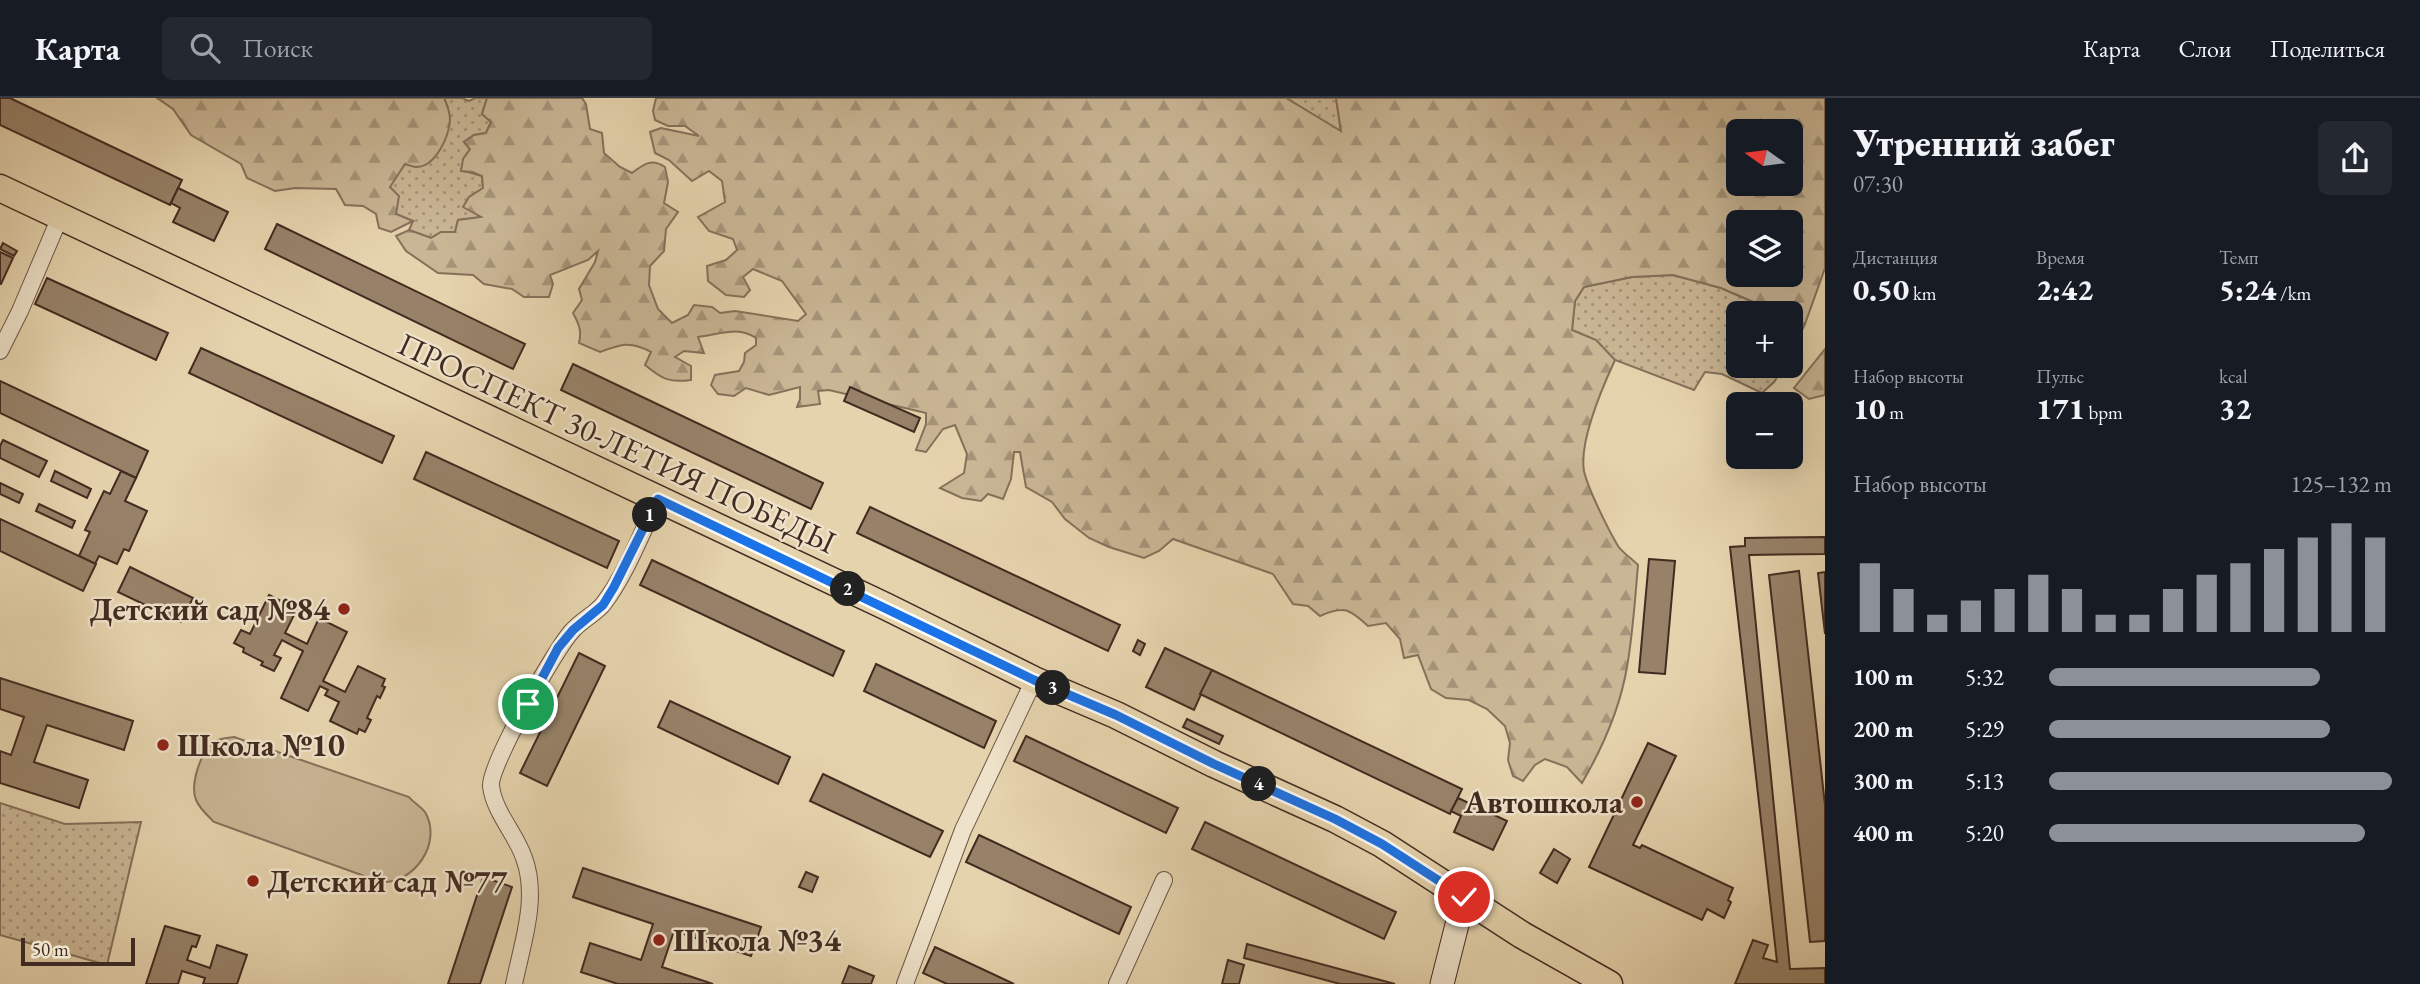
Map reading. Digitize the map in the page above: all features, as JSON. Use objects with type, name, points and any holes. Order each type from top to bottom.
[{"type":"main road","name":"ПРОСПЕКТ 30-ЛЕТИЯ ПОБЕДЫ","points":[[0,187],[1034,680],[1116,715],[1214,764],[1335,819],[1382,844],[1522,935],[1609,984]]},
{"type":"street","points":[[0,351],[60,217]]},
{"type":"street","points":[[514,984],[530,903],[530,882],[524,858],[500,811],[491,785],[499,760],[558,648],[573,630],[603,605],[658,499]]},
{"type":"street","points":[[905,984],[963,830],[1034,680]]},
{"type":"street","points":[[1117,984],[1164,880]]},
{"type":"street","points":[[1442,984],[1464,897]]},
{"type":"green space","points":[[157,98],[444,98],[450,120],[444,142],[430,162],[415,167],[405,164],[390,187],[399,196],[396,214],[413,221],[391,232],[379,228],[376,214],[363,206],[345,205],[336,189],[295,188],[275,191],[247,178],[241,164],[191,135],[173,109]]},
{"type":"green space","points":[[444,98],[462,98],[469,101],[487,98],[482,114],[491,122],[486,133],[474,135],[464,142],[470,149],[461,170],[482,176],[483,188],[469,197],[482,217],[458,220],[455,232],[441,232],[431,238],[409,230],[413,221],[396,214],[389,187],[405,164],[417,167],[448,108]]},
{"type":"green space","points":[[487,98],[582,98],[586,104],[590,129],[602,133],[604,153],[620,167],[632,173],[648,163],[665,167],[668,182],[664,203],[678,212],[666,229],[664,251],[650,266],[649,285],[658,309],[672,323],[688,315],[694,305],[712,307],[720,313],[735,311],[798,321],[806,314],[782,281],[753,269],[743,277],[750,290],[744,297],[726,295],[708,281],[707,266],[726,260],[737,250],[733,239],[709,231],[698,217],[725,202],[722,181],[709,171],[692,181],[669,160],[655,153],[650,132],[661,128],[699,136],[685,126],[668,126],[655,120],[653,111],[656,98],[1286,98],[1341,131],[1336,98],[1825,98],[1825,268],[1805,324],[1803,301],[1751,301],[1721,288],[1673,275],[1632,277],[1584,287],[1575,301],[1572,330],[1596,340],[1615,360],[1588,430],[1583,459],[1586,479],[1604,520],[1618,546],[1638,565],[1632,629],[1624,682],[1615,712],[1604,741],[1582,783],[1567,767],[1545,759],[1535,765],[1523,781],[1513,776],[1508,760],[1510,743],[1505,726],[1487,709],[1469,700],[1446,698],[1431,689],[1418,655],[1404,658],[1400,639],[1386,623],[1368,626],[1346,610],[1320,616],[1308,606],[1293,604],[1273,574],[1173,539],[1159,551],[1144,558],[1089,538],[1065,519],[1052,502],[1026,487],[1020,452],[1014,452],[1011,479],[1003,499],[988,494],[981,501],[962,498],[940,488],[964,473],[967,454],[955,425],[943,429],[926,452],[916,450],[926,424],[926,413],[829,390],[818,391],[820,404],[797,407],[800,387],[769,395],[746,388],[734,396],[718,394],[711,385],[715,375],[739,371],[745,353],[756,345],[756,338],[749,334],[735,331],[698,337],[704,353],[684,351],[675,357],[691,366],[691,380],[683,381],[666,379],[656,374],[645,365],[651,352],[637,346],[626,345],[600,352],[579,343],[579,328],[573,313],[582,300],[579,289],[595,262],[598,251],[588,260],[550,275],[553,284],[549,297],[524,297],[512,289],[484,284],[473,275],[438,273],[406,251],[396,236],[409,230],[431,238],[441,232],[455,232],[458,220],[481,217],[463,207],[469,197],[483,188],[482,176],[461,171],[463,159],[470,149],[464,142],[474,135],[486,133],[491,122],[482,114]]},
{"type":"green space","points":[[1286,98],[1336,98],[1341,132]]},
{"type":"green space","points":[[1673,275],[1721,288],[1751,301],[1726,301],[1726,376],[1705,372],[1694,390],[1615,360],[1596,340],[1572,330],[1575,301],[1584,287],[1632,277]]},
{"type":"green space","points":[[1825,349],[1825,395],[1809,399],[1794,388]]},
{"type":"green space","points":[[1730,378],[1776,378],[1760,392]]},
{"type":"green space","points":[[234,737],[409,797],[425,812],[430,824],[428,848],[422,859],[404,876],[381,882],[214,822],[196,800],[195,778],[200,761],[208,748],[218,740]]},
{"type":"green space","points":[[0,803],[65,824],[141,822],[107,965],[0,935]]},
{"type":"building","points":[[0,98],[10,98],[182,180],[170,205],[0,125]]},
{"type":"building","points":[[178,188],[228,212],[214,241],[173,222],[180,208],[171,203]]},
{"type":"building","points":[[277,224],[525,344],[513,369],[265,249]]},
{"type":"building","points":[[3,243],[17,251],[14,256],[0,249]]},
{"type":"building","points":[[0,252],[13,258],[1,284],[0,284]]},
{"type":"building","points":[[47,278],[168,333],[156,360],[35,304]]},
{"type":"building","points":[[201,348],[394,436],[382,463],[189,373]]},
{"type":"building","points":[[573,364],[823,483],[811,509],[561,390]]},
{"type":"building","points":[[0,381],[148,451],[136,478],[0,413]]},
{"type":"building","points":[[850,387],[920,418],[914,432],[844,401]]},
{"type":"building","points":[[3,440],[47,461],[39,477],[0,458]]},
{"type":"building","points":[[426,452],[619,541],[607,568],[414,479]]},
{"type":"building","points":[[55,471],[91,489],[87,498],[51,481]]},
{"type":"building","points":[[121,471],[136,478],[125,501],[147,511],[129,551],[124,549],[117,564],[99,556],[95,564],[79,556],[90,532],[85,530],[104,491],[110,494]]},
{"type":"building","points":[[0,483],[23,494],[19,503],[0,494]]},
{"type":"building","points":[[39,504],[75,521],[72,528],[36,511]]},
{"type":"building","points":[[870,507],[1120,625],[1108,651],[857,533]]},
{"type":"building","points":[[0,519],[96,564],[83,591],[0,551]]},
{"type":"building","points":[[1825,537],[1825,554],[1749,555],[1790,969],[1825,968],[1825,984],[1735,984],[1753,940],[1768,945],[1763,958],[1777,962],[1730,547],[1745,546],[1745,538]]},
{"type":"building","points":[[1649,559],[1675,561],[1665,674],[1639,672]]},
{"type":"building","points":[[652,560],[844,651],[833,676],[640,585]]},
{"type":"building","points":[[130,567],[193,598],[181,622],[118,592]]},
{"type":"building","points":[[1799,571],[1825,805],[1825,941],[1810,942],[1769,575]]},
{"type":"building","points":[[1825,572],[1825,634],[1818,573]]},
{"type":"building","points":[[269,595],[297,609],[285,633],[307,644],[319,618],[347,632],[323,681],[345,692],[358,666],[385,679],[380,698],[377,696],[367,718],[371,720],[365,732],[359,729],[357,734],[330,721],[339,702],[325,695],[328,690],[320,686],[308,711],[281,698],[303,651],[282,640],[274,655],[281,658],[274,671],[261,665],[263,662],[243,652],[244,648],[234,643],[241,630],[250,634]]},
{"type":"building","points":[[1138,640],[1145,644],[1140,655],[1133,651]]},
{"type":"building","points":[[1165,648],[1212,670],[1194,710],[1146,687]]},
{"type":"building","points":[[579,653],[605,666],[547,786],[520,773]]},
{"type":"building","points":[[876,664],[996,721],[984,748],[864,691]]},
{"type":"building","points":[[1212,670],[1462,789],[1450,814],[1200,694]]},
{"type":"building","points":[[0,678],[133,721],[124,750],[47,725],[34,762],[88,780],[79,808],[0,783],[0,751],[11,755],[24,717],[0,709]]},
{"type":"building","points":[[670,701],[790,757],[778,784],[658,727]]},
{"type":"building","points":[[1187,719],[1223,736],[1219,744],[1183,727]]},
{"type":"building","points":[[1026,736],[1178,808],[1166,833],[1014,761]]},
{"type":"building","name":"Автошкола","points":[[1648,743],[1676,756],[1633,845],[1640,848],[1642,845],[1733,888],[1728,900],[1731,902],[1724,918],[1707,909],[1702,920],[1589,867]]},
{"type":"building","points":[[823,774],[943,831],[930,857],[810,801]]},
{"type":"building","points":[[1458,798],[1507,821],[1493,850],[1454,832],[1461,816],[1451,811]]},
{"type":"building","points":[[1205,822],[1396,912],[1384,939],[1192,849]]},
{"type":"building","points":[[979,835],[1131,907],[1119,934],[966,862]]},
{"type":"building","points":[[1554,849],[1570,859],[1557,883],[1540,873]]},
{"type":"building","points":[[583,868],[761,927],[751,956],[674,931],[662,967],[713,984],[618,984],[581,972],[590,943],[641,960],[653,924],[573,897]]},
{"type":"building","points":[[806,872],[818,877],[812,892],[799,887]]},
{"type":"building","points":[[483,877],[512,887],[480,984],[448,984]]},
{"type":"building","points":[[165,926],[200,936],[196,947],[192,946],[187,960],[210,968],[217,945],[247,955],[237,984],[203,984],[205,978],[182,971],[178,984],[146,984]]},
{"type":"building","points":[[1247,944],[1395,984],[1340,984],[1244,958]]},
{"type":"building","points":[[935,947],[1014,984],[947,984],[923,973]]},
{"type":"building","points":[[1228,960],[1244,965],[1239,984],[1222,984]]},
{"type":"building","points":[[849,966],[874,976],[871,984],[842,984]]},
{"type":"place","name":"Детский сад №84","points":[[344,609]]},
{"type":"place","name":"Школа №10","points":[[163,745]]},
{"type":"place","name":"Автошкола","points":[[1637,802]]},
{"type":"place","name":"Детский сад №77","points":[[253,881]]},
{"type":"place","name":"Школа №34","points":[[659,940]]},
{"type":"route","points":[[528,704],[558,648],[573,630],[603,605],[658,499],[1034,680],[1116,715],[1214,764],[1335,819],[1382,844],[1464,897]]}]
